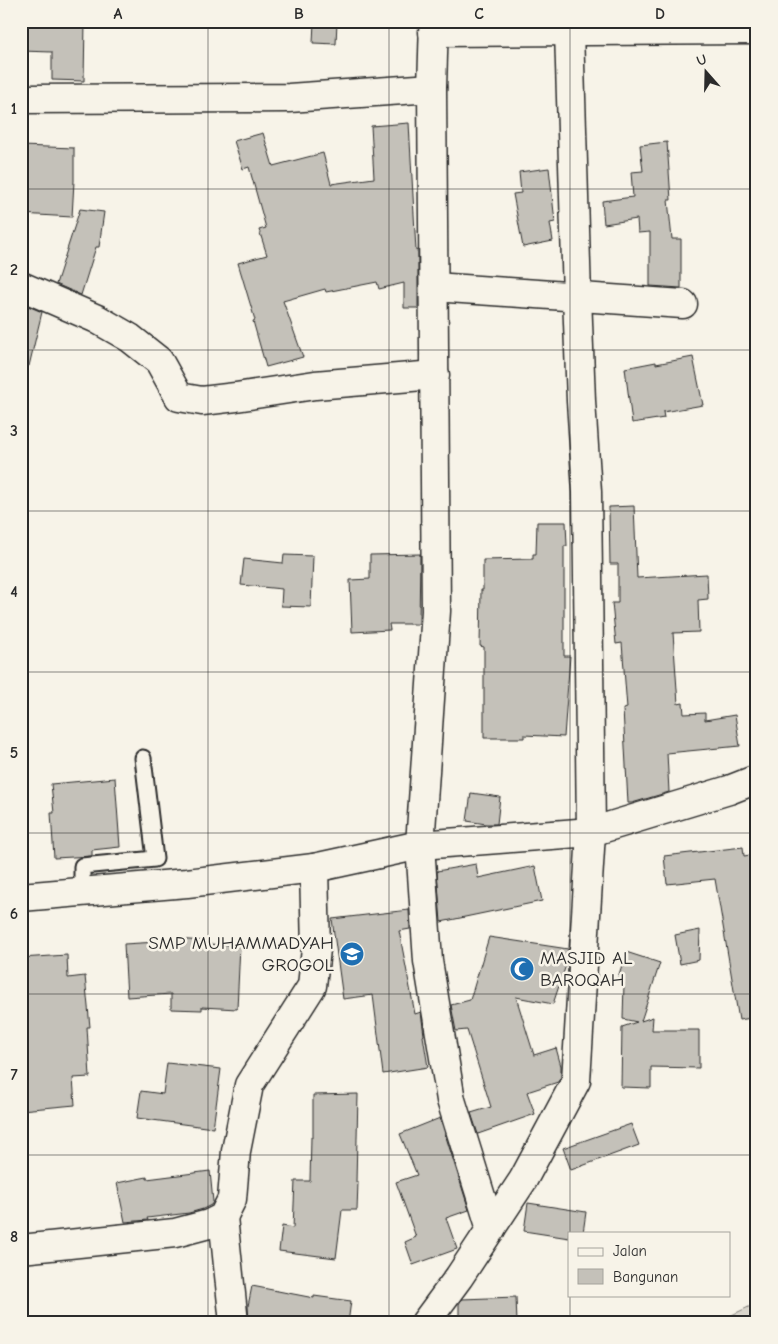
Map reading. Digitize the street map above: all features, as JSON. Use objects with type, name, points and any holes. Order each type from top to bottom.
[{"type":"street","points":[[491,1229],[451,1100],[428,961],[420,845],[436,611],[432,88],[434,27],[569,31],[757,30]]},
{"type":"street","points":[[425,1323],[523,1180],[576,1081],[591,832],[588,492],[576,296],[569,31]]},
{"type":"street","points":[[21,99],[289,98],[432,88]]},
{"type":"street","points":[[21,286],[97,319],[130,338],[159,362],[179,397],[202,401],[315,385],[435,375]]},
{"type":"street","points":[[434,286],[683,304]]},
{"type":"street","points":[[21,897],[187,883],[314,868],[420,845],[591,832],[729,790],[757,779]]},
{"type":"street","points":[[21,1249],[175,1233],[209,1224],[222,1217],[232,1199],[236,1151],[249,1086],[312,986],[316,949],[314,868]]},
{"type":"street","points":[[222,1217],[234,1323]]},
{"type":"lane","points":[[82,892],[82,866],[155,859],[143,758]]},
{"type":"shaded area","points":[[757,1303],[757,1323],[715,1323]]},
{"type":"building","points":[[21,21],[85,21],[84,81],[52,80],[52,52],[21,51]]},
{"type":"building","points":[[314,21],[337,21],[336,44],[313,43]]},
{"type":"building","points":[[409,123],[416,251],[418,250],[418,308],[404,308],[404,283],[379,289],[377,282],[326,292],[325,289],[283,301],[303,357],[266,367],[253,321],[255,320],[238,263],[267,255],[259,230],[266,228],[249,167],[243,169],[234,141],[263,133],[273,166],[323,153],[331,184],[374,178],[371,126]]},
{"type":"building","points":[[667,142],[671,200],[668,200],[672,239],[681,239],[681,288],[650,286],[650,232],[638,233],[637,219],[604,224],[602,201],[633,197],[631,172],[643,171],[640,145]]},
{"type":"building","points":[[21,146],[74,148],[72,217],[21,214]]},
{"type":"building","points":[[549,168],[555,222],[550,223],[553,241],[523,247],[513,194],[521,193],[519,172]]},
{"type":"building","points":[[80,209],[104,212],[99,247],[96,247],[81,295],[56,284]]},
{"type":"building","points":[[21,303],[42,312],[29,366],[21,366]]},
{"type":"building","points":[[693,357],[703,405],[663,412],[664,418],[632,423],[625,368]]},
{"type":"building","points":[[634,506],[637,578],[707,574],[708,599],[698,600],[699,632],[673,633],[678,704],[683,703],[684,714],[705,713],[705,720],[735,715],[740,746],[667,753],[669,792],[628,803],[623,709],[627,708],[622,643],[616,644],[612,603],[618,603],[618,564],[610,564],[609,507]]},
{"type":"building","points":[[537,522],[566,522],[567,546],[564,546],[564,656],[570,656],[564,737],[524,735],[524,738],[484,738],[484,647],[480,646],[483,560],[533,559],[533,554],[536,554]]},
{"type":"building","points":[[420,554],[419,624],[389,624],[390,630],[352,632],[350,580],[370,579],[370,555]]},
{"type":"building","points":[[284,555],[313,556],[311,607],[281,606],[282,589],[241,585],[244,559],[283,563]]},
{"type":"building","points":[[115,778],[120,847],[92,850],[92,856],[54,858],[51,813],[54,813],[51,784]]},
{"type":"building","points":[[471,793],[500,797],[497,824],[467,821]]},
{"type":"building","points":[[743,847],[744,856],[757,854],[757,1017],[739,1020],[715,879],[667,884],[664,856]]},
{"type":"building","points":[[476,864],[478,878],[535,866],[542,901],[441,922],[437,871]]},
{"type":"building","points":[[409,910],[410,929],[399,931],[415,1014],[421,1012],[428,1067],[383,1074],[373,995],[343,999],[332,919]]},
{"type":"building","points":[[700,930],[699,960],[680,964],[675,935]]},
{"type":"building","points":[[489,937],[568,949],[568,959],[553,1004],[516,997],[534,1055],[556,1048],[561,1066],[561,1077],[558,1082],[527,1092],[535,1114],[478,1134],[471,1113],[491,1107],[467,1030],[456,1031],[451,1005],[470,1000]]},
{"type":"building","points":[[174,939],[205,941],[205,944],[240,945],[237,1009],[202,1007],[202,1010],[171,1009],[171,994],[127,997],[124,944],[174,941]]},
{"type":"building","points":[[626,952],[660,963],[641,1021],[653,1017],[652,1030],[699,1030],[699,1068],[651,1067],[651,1088],[621,1087],[622,1027],[637,1022],[623,1019],[624,983],[617,981]]},
{"type":"building","points":[[67,955],[68,978],[85,976],[90,1027],[87,1027],[90,1077],[73,1078],[75,1105],[21,1110],[21,958]]},
{"type":"building","points":[[167,1063],[221,1069],[213,1128],[137,1118],[141,1091],[163,1094]]},
{"type":"building","points":[[358,1094],[357,1210],[342,1210],[336,1258],[279,1251],[282,1226],[293,1228],[295,1181],[310,1181],[313,1095]]},
{"type":"building","points":[[440,1118],[469,1210],[446,1218],[457,1249],[413,1265],[405,1242],[416,1237],[396,1182],[417,1175],[400,1134]]},
{"type":"building","points":[[631,1124],[639,1145],[571,1170],[563,1148]]},
{"type":"building","points":[[210,1171],[213,1202],[211,1205],[189,1213],[125,1222],[117,1183],[147,1177],[147,1179]]},
{"type":"building","points":[[528,1203],[586,1212],[583,1232],[568,1232],[568,1238],[524,1231]]},
{"type":"building","points":[[252,1286],[314,1298],[314,1296],[351,1301],[348,1323],[249,1323],[248,1306]]},
{"type":"building","points":[[516,1297],[517,1323],[459,1323],[459,1304],[462,1299]]},
{"type":"place","name":"SMP MUHAMMADYAH GROGOL","points":[[352,954]]},
{"type":"place","name":"MASJID AL BAROQAH","points":[[522,969]]}]
